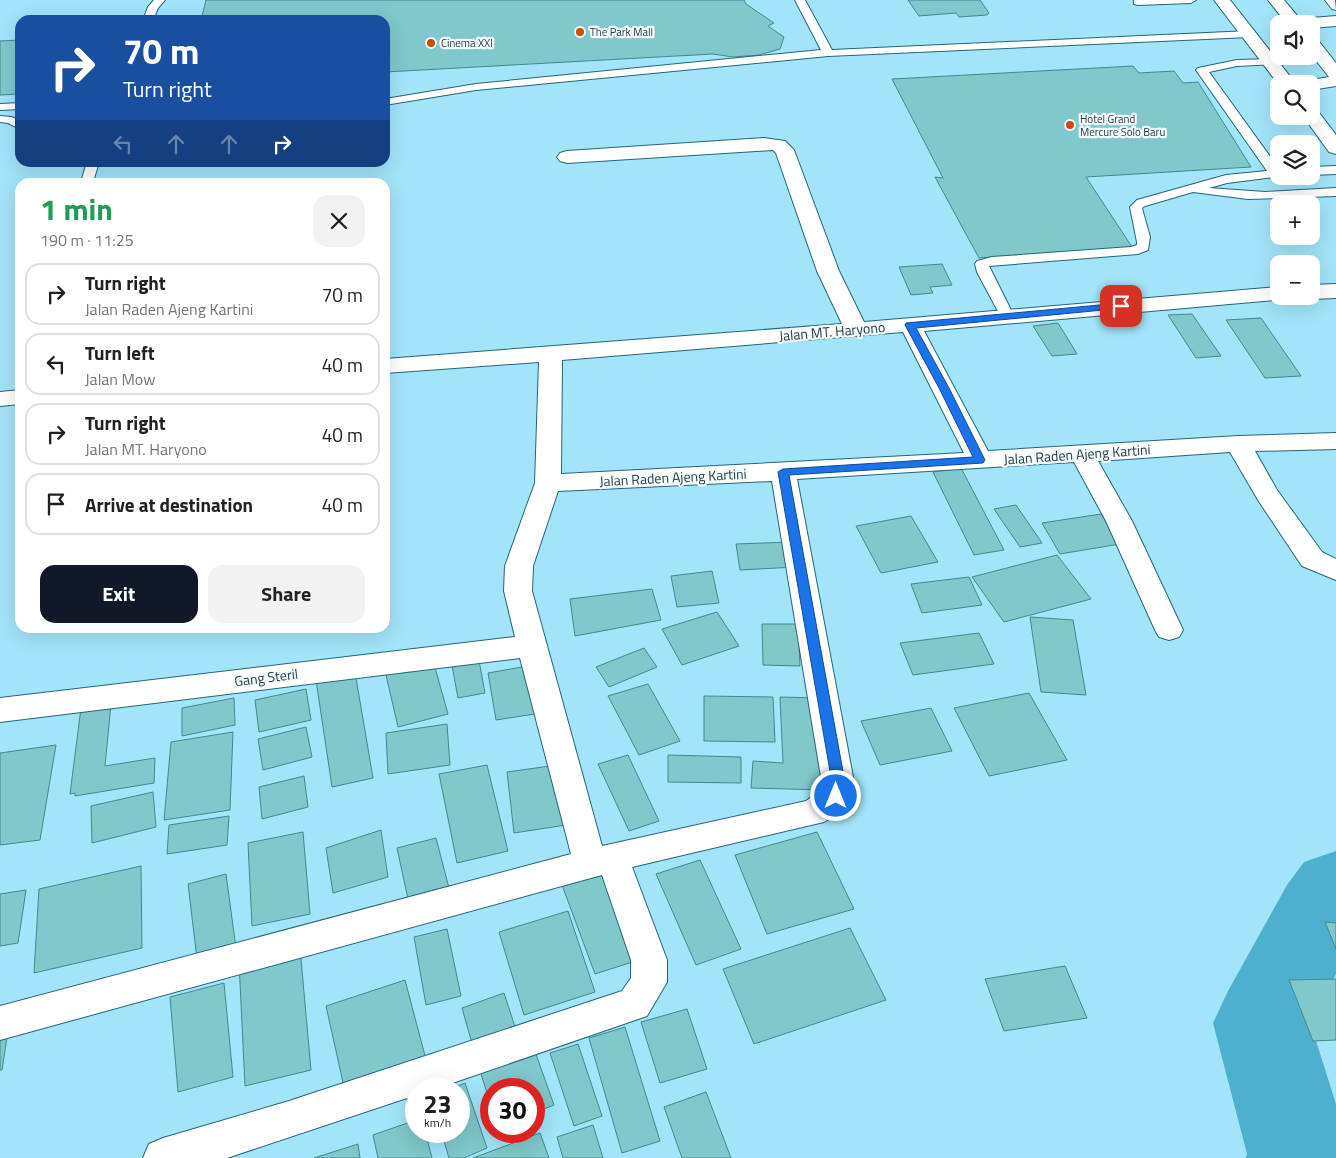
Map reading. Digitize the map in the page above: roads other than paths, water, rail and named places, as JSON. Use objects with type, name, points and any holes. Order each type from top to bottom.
[{"type":"street","points":[[1222,0],[1270,61]]},
{"type":"street","points":[[1276,0],[1290,15]]},
{"type":"street","points":[[1320,22],[1336,21]]},
{"type":"street","points":[[1320,53],[1333,67]]},
{"type":"street","points":[[1274,65],[1283,75]]},
{"type":"street","points":[[1320,84],[1336,82]]},
{"type":"street","points":[[1320,100],[1336,99]]},
{"type":"street","points":[[1319,125],[1336,148]]},
{"type":"street","points":[[566,157],[764,144],[778,145],[785,150],[828,270],[856,330]]},
{"type":"street","points":[[1320,292],[1336,291]]},
{"type":"street","name":"Jalan MT. Haryono","points":[[390,366],[551,355],[1197,299],[1270,295]]},
{"type":"street","points":[[910,325],[980,460]]},
{"type":"street","points":[[163,1158],[288,1120],[634,1004],[649,982],[649,960],[601,860],[532,646],[518,591],[519,566],[548,483],[551,355]]},
{"type":"street","points":[[0,399],[15,398]]},
{"type":"street","name":"Jalan Raden Ajeng Kartini","points":[[548,483],[783,472],[1081,452],[1336,441]]},
{"type":"street","points":[[1238,444],[1267,494],[1312,559],[1336,570]]},
{"type":"street","points":[[1081,452],[1119,521],[1169,630]]},
{"type":"street","points":[[0,1023],[601,860],[813,813],[827,805],[836,796],[839,787],[838,777],[783,472]]},
{"type":"street","name":"Gang Steril","points":[[0,710],[532,646]]},
{"type":"lane","points":[[150,15],[153,7],[160,0]]},
{"type":"lane","points":[[800,0],[828,53]]},
{"type":"lane","points":[[1138,2],[1190,0]]},
{"type":"lane","points":[[1330,0],[1336,7]]},
{"type":"lane","points":[[390,101],[476,87],[828,53],[1250,34]]},
{"type":"lane","points":[[1270,62],[1237,63],[1202,70],[1270,163]]},
{"type":"lane","points":[[0,107],[15,106]]},
{"type":"lane","points":[[0,120],[11,120],[15,123]]},
{"type":"lane","points":[[1320,171],[1336,170]]},
{"type":"lane","points":[[1007,316],[984,272],[982,264],[992,261],[1133,251],[1144,246],[1146,240],[1136,215],[1136,207],[1141,203],[1226,179],[1270,174]]},
{"type":"lane","points":[[1194,189],[1224,196],[1266,197],[1336,192]]},
{"type":"waterway","points":[[1298,1158],[1300,1156],[1262,1023],[1319,914],[1336,890]]},
{"type":"place","name":"The Park Mall","points":[[580,32]]},
{"type":"place","name":"Cinema XXI","points":[[431,43]]},
{"type":"place","name":"Hotel Grand Mercure Solo Baru","points":[[1070,125]]}]
